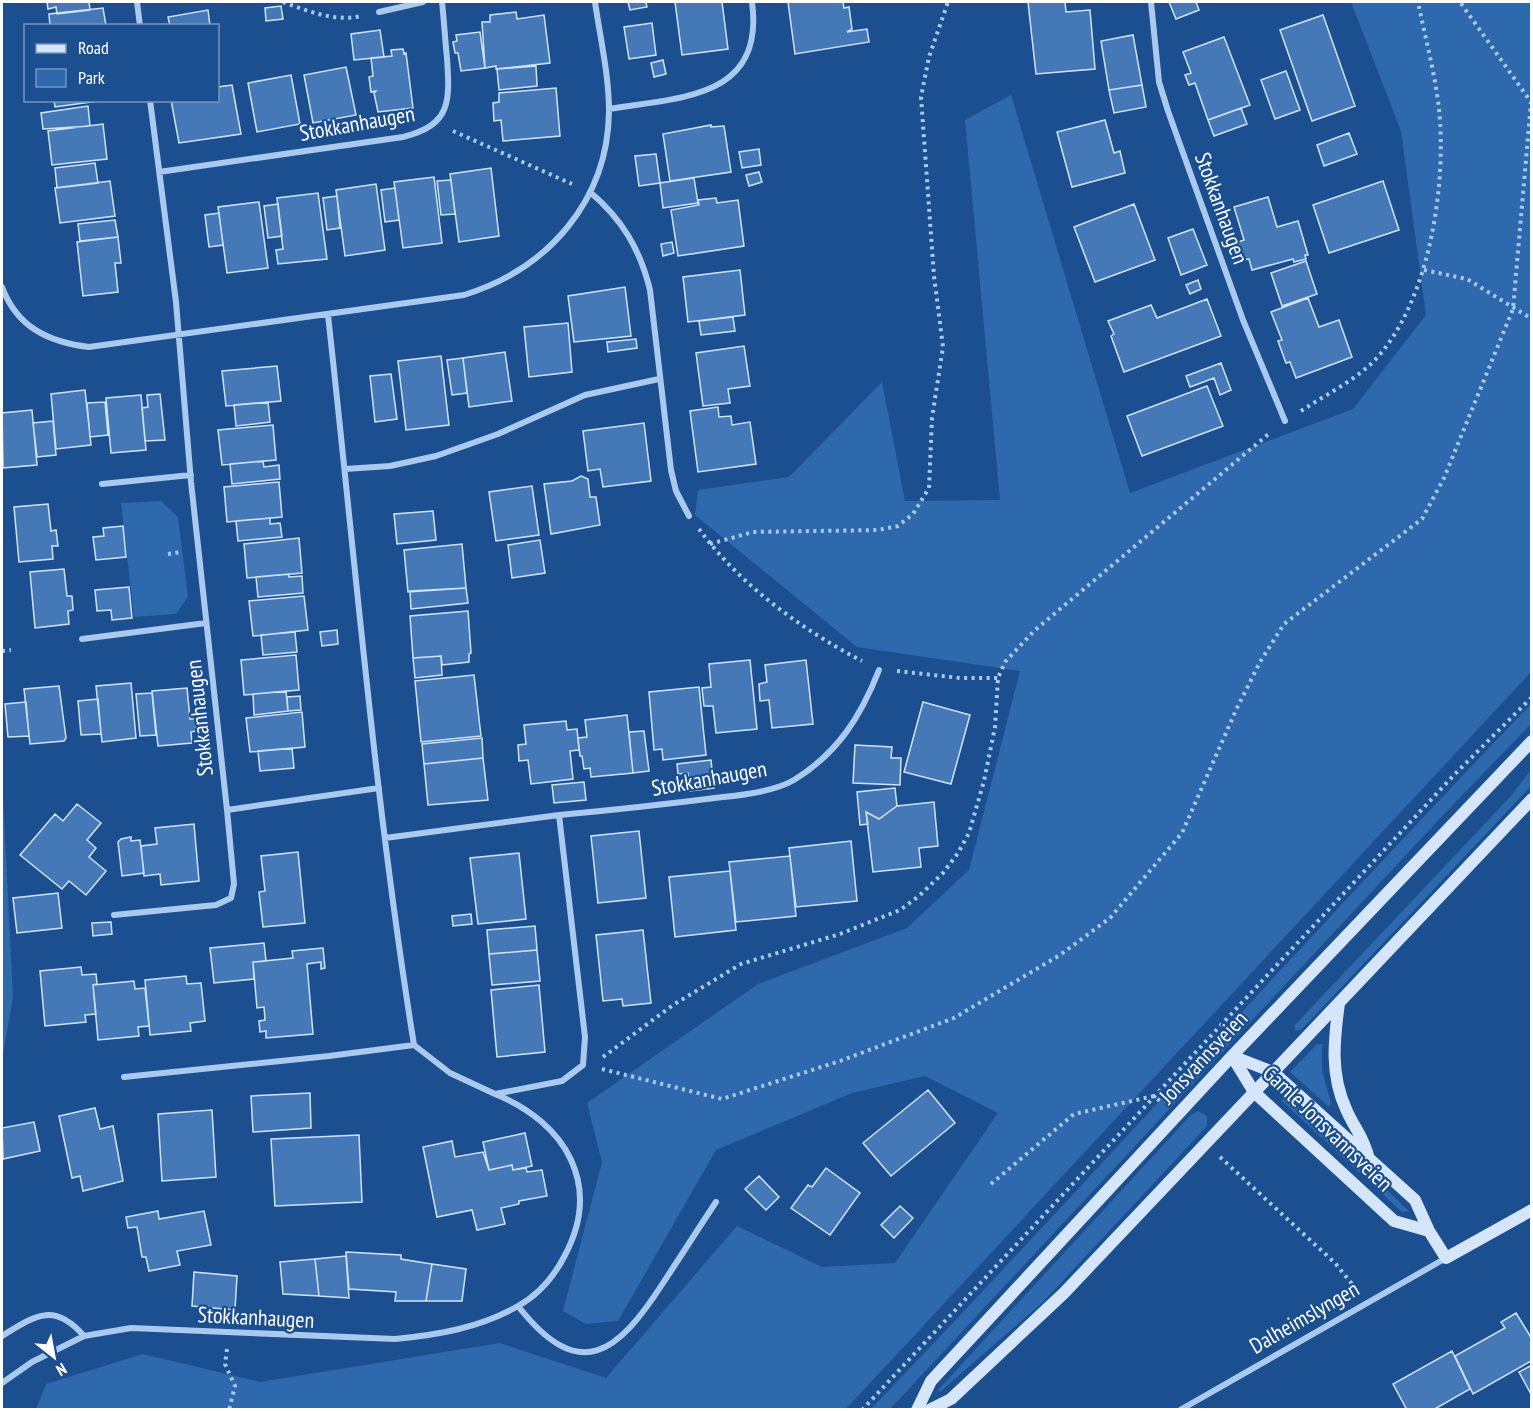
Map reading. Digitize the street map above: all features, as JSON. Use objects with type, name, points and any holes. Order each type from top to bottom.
[{"type":"main road","name":"Jonsvannsveien","points":[[917,1410],[931,1381],[1232,1056],[1532,741]]},
{"type":"main road","points":[[929,1410],[951,1399],[1064,1293],[1532,799]]},
{"type":"main road","name":"Gamle Jonsvannsveien","points":[[1339,1003],[1333,1046],[1335,1075],[1345,1107],[1364,1138],[1369,1159]]},
{"type":"main road","name":"Gamle Jonsvannsveien","points":[[1232,1056],[1273,1072],[1415,1200],[1429,1231],[1446,1258]]},
{"type":"main road","name":"Gamle Jonsvannsveien","points":[[1232,1056],[1254,1092],[1394,1221],[1429,1231]]},
{"type":"main road","points":[[1446,1258],[1532,1210]]},
{"type":"street","points":[[137,2],[140,24]]},
{"type":"street","points":[[379,12],[423,2]]},
{"type":"street","name":"Stokkanhaugen","points":[[159,172],[403,138],[427,130],[436,123],[448,102],[442,2]]},
{"type":"street","points":[[2,286],[16,315],[29,328],[66,344],[89,347],[464,295],[492,286],[525,268],[551,247],[573,220],[590,192],[606,147],[609,109],[595,2]]},
{"type":"street","points":[[609,109],[704,92],[734,72],[746,61],[751,48],[754,22],[752,2]]},
{"type":"street","name":"Stokkanhaugen","points":[[1151,2],[1159,82],[1167,111],[1243,320],[1285,421]]},
{"type":"street","name":"Stokkanhaugen","points":[[114,915],[216,905],[231,898],[234,884],[191,474],[180,336],[150,102]]},
{"type":"street","points":[[590,192],[626,229],[644,266],[650,290],[658,380],[671,470],[676,490],[689,516]]},
{"type":"street","points":[[124,1077],[414,1045],[378,788],[328,315]]},
{"type":"street","points":[[345,470],[390,466],[436,456],[498,434],[585,395],[658,380]]},
{"type":"street","points":[[102,484],[191,474]]},
{"type":"street","points":[[82,639],[206,623]]},
{"type":"street","name":"Stokkanhaugen","points":[[385,838],[559,815],[732,797],[792,781],[833,750],[850,731],[868,699],[879,670]]},
{"type":"street","points":[[227,810],[378,788]]},
{"type":"street","points":[[495,1094],[562,1081],[583,1065],[585,1037],[559,815]]},
{"type":"street","name":"Stokkanhaugen","points":[[84,1336],[131,1329],[395,1339],[433,1335],[462,1328],[518,1306],[542,1289],[556,1271],[576,1230],[581,1193],[572,1162],[548,1127],[519,1104],[450,1073],[414,1045]]},
{"type":"street","points":[[518,1306],[545,1337],[562,1347],[595,1352],[611,1346],[640,1318],[716,1202]]},
{"type":"street","name":"Dalheimslyngen","points":[[1180,1410],[1446,1258]]},
{"type":"street","points":[[2,1336],[32,1319],[56,1315],[70,1320],[84,1336],[33,1362],[2,1383]]},
{"type":"path","points":[[283,2],[310,13],[334,17],[354,17],[379,12]]},
{"type":"path","points":[[710,544],[753,532],[878,530],[898,526],[913,514],[929,488],[932,418],[943,347],[933,264],[921,98],[929,57],[948,2]]},
{"type":"path","points":[[583,1065],[606,1055],[673,1005],[741,964],[872,922],[900,909],[920,896],[958,853],[969,833],[995,727],[998,678],[1005,662],[1035,630],[1285,421],[1355,377],[1373,361],[1396,333],[1412,303],[1424,270],[1435,206],[1440,137],[1438,108],[1418,2]]},
{"type":"path","points":[[583,1065],[722,1099],[840,1061],[954,1018],[1060,955],[1110,918],[1182,833],[1236,710],[1260,662],[1284,624],[1422,519],[1444,478],[1513,309],[1531,102],[1460,2]]},
{"type":"path","points":[[436,123],[590,192]]},
{"type":"path","points":[[1424,270],[1467,279],[1532,319]]},
{"type":"path","points":[[689,516],[742,580],[838,647],[879,670],[998,678]]},
{"type":"path","points":[[2,651],[11,650]]},
{"type":"path","points":[[862,1410],[1455,774],[1532,697]]},
{"type":"path","points":[[991,1184],[1074,1114],[1154,1096]]},
{"type":"path","points":[[1213,1151],[1335,1263],[1365,1303]]},
{"type":"path","points":[[229,1410],[235,1386],[225,1364],[230,1334]]},
{"type":"green space","points":[[1351,2],[1531,2],[1531,672],[846,1409],[36,1409],[46,1384],[143,1354],[260,1382],[500,1343],[606,1378],[737,1226],[822,1267],[895,1263],[998,1113],[925,1076],[852,1093],[716,1150],[618,1321],[586,1324],[563,1311],[602,1162],[587,1103],[758,984],[907,928],[969,870],[1020,671],[857,647],[695,515],[698,490],[789,477],[882,382],[905,501],[1000,500],[965,120],[1011,95],[1130,493],[1353,409],[1426,315],[1401,131]]},
{"type":"green space","points":[[161,501],[178,517],[188,597],[176,614],[134,617],[121,503]]},
{"type":"green space","points":[[1531,704],[1531,724],[1445,813],[890,1409],[871,1409],[1365,879]]},
{"type":"green space","points":[[1531,770],[1531,786],[1302,1029],[1295,1031],[1295,1025],[1510,797]]},
{"type":"green space","points":[[2,775],[13,997],[2,1061]]},
{"type":"green space","points":[[1317,1044],[1322,1044],[1322,1070],[1331,1103],[1329,1107],[1290,1072]]},
{"type":"green space","points":[[1283,1095],[1286,1095],[1409,1211],[1402,1212],[1282,1101]]},
{"type":"green space","points":[[1198,1111],[1207,1116],[1207,1126],[1043,1302],[940,1392],[938,1390],[1191,1115]]},
{"type":"building","points":[[47,2],[89,2],[90,10],[57,14],[56,7],[48,9]]},
{"type":"building","points":[[628,2],[646,2],[647,7],[630,10]]},
{"type":"building","points":[[675,2],[722,2],[728,49],[682,55]]},
{"type":"building","points":[[788,2],[843,2],[844,8],[849,7],[852,29],[847,32],[867,29],[869,42],[795,54]]},
{"type":"building","points":[[1028,2],[1065,2],[1066,12],[1090,10],[1095,69],[1036,74]]},
{"type":"building","points":[[1169,2],[1196,2],[1199,10],[1176,19]]},
{"type":"building","points":[[281,6],[283,19],[266,21],[265,8]]},
{"type":"building","points":[[103,8],[106,24],[50,24],[49,14]]},
{"type":"building","points":[[208,10],[210,24],[170,24],[168,17]]},
{"type":"building","points":[[516,12],[517,19],[544,15],[550,63],[496,69],[496,66],[485,68],[482,22],[490,22],[490,15]]},
{"type":"building","points":[[1323,15],[1355,106],[1312,121],[1280,30]]},
{"type":"building","points":[[652,23],[656,55],[629,59],[624,27]]},
{"type":"building","points":[[380,30],[384,57],[354,60],[351,34]]},
{"type":"building","points":[[480,32],[485,68],[461,71],[458,53],[455,53],[453,42],[457,41],[456,35]]},
{"type":"building","points":[[1133,35],[1142,85],[1109,90],[1101,41]]},
{"type":"building","points":[[1224,37],[1250,105],[1208,120],[1195,83],[1189,85],[1185,75],[1191,73],[1183,52]]},
{"type":"building","points":[[403,49],[404,54],[406,53],[413,108],[378,112],[374,93],[376,91],[371,92],[369,77],[373,76],[371,58],[392,56],[391,50]]},
{"type":"building","points":[[663,60],[666,74],[654,77],[651,63]]},
{"type":"building","points":[[536,66],[537,86],[499,90],[497,69]]},
{"type":"building","points":[[346,67],[356,115],[313,123],[304,75]]},
{"type":"building","points":[[1286,71],[1300,110],[1275,119],[1261,80]]},
{"type":"building","points":[[291,75],[300,124],[257,132],[248,83]]},
{"type":"building","points":[[232,85],[241,134],[179,143],[171,102],[219,102],[219,87]]},
{"type":"building","points":[[1142,85],[1146,107],[1114,113],[1109,90]]},
{"type":"building","points":[[556,88],[560,136],[503,141],[501,120],[494,121],[493,103],[499,102],[499,93]]},
{"type":"building","points":[[54,102],[91,102],[55,107]]},
{"type":"building","points":[[88,106],[90,126],[43,129],[41,113]]},
{"type":"building","points":[[1241,108],[1247,124],[1214,136],[1208,120]]},
{"type":"building","points":[[1105,120],[1114,153],[1120,151],[1125,173],[1072,187],[1057,132]]},
{"type":"building","points":[[103,124],[107,159],[52,165],[48,131]]},
{"type":"building","points":[[711,125],[711,127],[724,126],[731,172],[670,181],[663,134]]},
{"type":"building","points":[[1349,133],[1357,154],[1324,166],[1317,145]]},
{"type":"building","points":[[759,149],[761,165],[742,168],[739,152]]},
{"type":"building","points":[[656,154],[660,183],[639,186],[635,156]]},
{"type":"building","points":[[95,163],[98,183],[57,188],[55,168]]},
{"type":"building","points":[[491,168],[499,236],[459,242],[450,174]]},
{"type":"building","points":[[759,172],[762,182],[749,186],[746,175]]},
{"type":"building","points":[[434,177],[442,243],[403,248],[394,182]]},
{"type":"building","points":[[694,178],[698,203],[663,208],[660,183]]},
{"type":"building","points":[[451,180],[455,214],[441,215],[437,181]]},
{"type":"building","points":[[110,181],[115,216],[60,223],[55,188]]},
{"type":"building","points":[[1383,181],[1399,230],[1329,253],[1313,205]]},
{"type":"building","points":[[376,184],[385,250],[345,256],[336,190]]},
{"type":"building","points":[[395,188],[399,220],[385,222],[381,190]]},
{"type":"building","points":[[318,193],[327,259],[278,264],[276,250],[283,249],[277,198]]},
{"type":"building","points":[[337,196],[340,228],[327,230],[323,198]]},
{"type":"building","points":[[1268,197],[1277,227],[1298,221],[1308,255],[1305,255],[1306,259],[1294,262],[1293,259],[1252,270],[1249,259],[1243,260],[1238,242],[1244,240],[1234,207]]},
{"type":"building","points":[[716,198],[717,203],[738,200],[744,246],[678,256],[671,210],[699,205],[698,200]]},
{"type":"building","points":[[259,202],[268,268],[227,273],[218,207]]},
{"type":"building","points":[[278,204],[282,236],[268,238],[264,206]]},
{"type":"building","points":[[1134,204],[1155,260],[1095,282],[1074,227]]},
{"type":"building","points":[[219,213],[223,245],[209,247],[205,215]]},
{"type":"building","points":[[115,220],[118,237],[80,241],[78,224]]},
{"type":"building","points":[[1193,229],[1207,265],[1181,275],[1168,238]]},
{"type":"building","points":[[118,237],[121,263],[115,263],[118,292],[83,296],[77,242]]},
{"type":"building","points":[[672,242],[674,253],[663,256],[661,244]]},
{"type":"building","points":[[1306,261],[1317,294],[1282,306],[1271,273]]},
{"type":"building","points":[[740,270],[745,315],[688,322],[683,277]]},
{"type":"building","points":[[1198,280],[1201,289],[1190,294],[1186,285]]},
{"type":"building","points":[[625,287],[631,336],[574,342],[568,296]]},
{"type":"building","points":[[1308,298],[1319,327],[1339,320],[1352,357],[1296,378],[1290,362],[1286,363],[1278,341],[1282,340],[1271,312]]},
{"type":"building","points":[[1207,299],[1221,336],[1124,372],[1111,336],[1114,334],[1108,321],[1151,305],[1157,318]]},
{"type":"building","points":[[733,317],[735,331],[701,335],[699,321]]},
{"type":"building","points":[[568,323],[572,372],[529,377],[524,327]]},
{"type":"building","points":[[636,339],[637,348],[608,352],[607,342]]},
{"type":"building","points":[[744,346],[750,386],[728,389],[730,403],[703,406],[696,353]]},
{"type":"building","points":[[505,352],[512,401],[469,407],[463,358]]},
{"type":"building","points":[[441,356],[449,425],[406,430],[398,361]]},
{"type":"building","points":[[463,358],[467,393],[452,395],[447,360]]},
{"type":"building","points":[[1221,363],[1231,390],[1220,395],[1214,378],[1190,387],[1186,376]]},
{"type":"building","points":[[277,366],[281,401],[226,406],[222,371]]},
{"type":"building","points":[[391,374],[397,419],[375,422],[370,376]]},
{"type":"building","points":[[1207,386],[1223,426],[1142,456],[1127,416]]},
{"type":"building","points":[[85,390],[91,445],[56,449],[51,394]]},
{"type":"building","points":[[160,394],[165,440],[145,441],[142,408],[148,407],[147,395]]},
{"type":"building","points":[[141,395],[146,450],[111,453],[106,398]]},
{"type":"building","points":[[105,402],[108,435],[90,437],[87,403]]},
{"type":"building","points":[[268,402],[270,422],[236,426],[234,405]]},
{"type":"building","points":[[718,407],[719,417],[731,416],[732,425],[750,422],[756,464],[698,472],[690,411]]},
{"type":"building","points":[[32,410],[37,465],[3,468],[2,413]]},
{"type":"building","points":[[53,421],[56,455],[37,457],[33,423]]},
{"type":"building","points":[[644,423],[651,481],[603,487],[600,469],[588,471],[583,431]]},
{"type":"building","points":[[273,425],[276,460],[222,465],[218,430]]},
{"type":"building","points":[[263,461],[264,467],[279,465],[280,479],[232,484],[230,464]]},
{"type":"building","points":[[581,476],[588,479],[590,497],[596,497],[600,525],[551,534],[544,484],[572,481]]},
{"type":"building","points":[[279,482],[282,517],[227,522],[224,487]]},
{"type":"building","points":[[532,486],[539,535],[496,541],[489,492]]},
{"type":"building","points":[[48,504],[51,531],[56,530],[58,546],[52,546],[53,559],[19,562],[14,507]]},
{"type":"building","points":[[433,511],[436,540],[397,544],[394,514]]},
{"type":"building","points":[[270,518],[270,524],[280,523],[282,537],[238,541],[236,521]]},
{"type":"building","points":[[123,526],[126,557],[96,560],[93,537],[104,536],[103,528]]},
{"type":"building","points":[[299,538],[302,573],[247,578],[244,544]]},
{"type":"building","points":[[540,540],[545,573],[512,578],[508,545]]},
{"type":"building","points":[[462,544],[466,588],[408,592],[404,550]]},
{"type":"building","points":[[64,569],[67,596],[72,596],[73,610],[68,611],[69,624],[35,628],[30,572]]},
{"type":"building","points":[[289,574],[289,577],[302,576],[303,593],[258,597],[256,577]]},
{"type":"building","points":[[129,587],[132,618],[112,620],[111,610],[97,611],[95,590]]},
{"type":"building","points":[[466,588],[468,603],[411,609],[410,591]]},
{"type":"building","points":[[304,596],[308,630],[253,636],[249,601]]},
{"type":"building","points":[[468,611],[471,653],[469,662],[442,665],[441,656],[413,658],[410,616]]},
{"type":"building","points":[[337,630],[338,644],[322,646],[320,632]]},
{"type":"building","points":[[295,632],[297,652],[263,655],[261,635]]},
{"type":"building","points":[[296,655],[299,690],[244,695],[241,660]]},
{"type":"building","points":[[441,656],[442,675],[415,678],[413,658]]},
{"type":"building","points":[[750,660],[757,729],[716,733],[713,706],[704,706],[702,688],[711,687],[709,664]]},
{"type":"building","points":[[806,660],[813,724],[772,728],[769,700],[760,701],[759,684],[767,682],[765,665]]},
{"type":"building","points":[[474,675],[481,736],[421,742],[415,681]]},
{"type":"building","points":[[131,683],[136,738],[102,742],[96,686]]},
{"type":"building","points":[[59,686],[66,738],[64,741],[30,744],[24,689]]},
{"type":"building","points":[[699,687],[706,755],[663,760],[662,749],[654,750],[649,692]]},
{"type":"building","points":[[187,688],[190,719],[195,719],[196,731],[191,732],[192,743],[158,746],[152,691]]},
{"type":"building","points":[[286,691],[288,711],[254,715],[253,694]]},
{"type":"building","points":[[152,693],[156,735],[140,736],[136,694]]},
{"type":"building","points":[[300,696],[301,710],[288,711],[287,697]]},
{"type":"building","points":[[98,699],[101,734],[81,735],[78,701]]},
{"type":"building","points":[[26,702],[29,736],[8,737],[5,704]]},
{"type":"building","points":[[923,702],[970,715],[951,784],[904,772]]},
{"type":"building","points":[[302,712],[305,747],[250,752],[246,718]]},
{"type":"building","points":[[627,715],[633,773],[591,777],[590,768],[584,769],[578,738],[587,737],[585,720]]},
{"type":"building","points":[[566,721],[567,730],[577,729],[579,750],[570,751],[573,779],[531,784],[528,760],[519,761],[518,745],[526,744],[524,725]]},
{"type":"building","points":[[644,731],[649,771],[633,773],[629,732]]},
{"type":"building","points":[[482,738],[483,758],[424,764],[422,744]]},
{"type":"building","points":[[855,745],[892,747],[891,758],[901,758],[900,785],[853,783]]},
{"type":"building","points":[[292,748],[294,768],[260,771],[258,751]]},
{"type":"building","points":[[483,758],[488,800],[428,805],[424,764]]},
{"type":"building","points":[[711,760],[714,788],[690,791],[688,773],[678,774],[677,764]]},
{"type":"building","points":[[584,782],[586,800],[554,803],[552,785]]},
{"type":"building","points":[[895,788],[897,806],[879,819],[866,812],[868,824],[860,825],[857,792]]},
{"type":"building","points":[[934,802],[938,846],[919,848],[921,867],[873,872],[866,812],[879,819],[897,806]]},
{"type":"building","points":[[77,804],[101,823],[87,840],[96,848],[89,857],[106,871],[86,895],[69,881],[62,889],[20,855],[55,814],[63,821]]},
{"type":"building","points":[[194,824],[199,881],[161,885],[160,874],[144,876],[141,846],[157,844],[155,828]]},
{"type":"building","points":[[639,831],[646,898],[598,903],[591,836]]},
{"type":"building","points":[[131,837],[131,841],[140,840],[144,873],[122,876],[118,842]]},
{"type":"building","points":[[851,841],[857,901],[796,907],[789,848]]},
{"type":"building","points":[[298,852],[305,923],[263,927],[259,892],[265,891],[261,856]]},
{"type":"building","points":[[519,853],[526,919],[478,924],[470,858]]},
{"type":"building","points":[[790,856],[796,916],[736,922],[729,862]]},
{"type":"building","points":[[730,871],[736,930],[675,937],[669,877]]},
{"type":"building","points":[[58,893],[62,928],[17,933],[13,898]]},
{"type":"building","points":[[471,914],[472,924],[453,926],[452,916]]},
{"type":"building","points":[[111,922],[112,934],[93,936],[92,923]]},
{"type":"building","points":[[535,926],[537,950],[489,954],[487,930]]},
{"type":"building","points":[[643,930],[651,1003],[623,1006],[622,999],[603,1001],[596,935]]},
{"type":"building","points":[[264,943],[266,961],[253,962],[254,979],[214,983],[210,948]]},
{"type":"building","points":[[323,948],[325,968],[321,969],[321,962],[307,964],[313,1034],[266,1038],[266,1031],[260,1032],[259,1021],[265,1020],[264,1007],[257,1008],[253,962],[293,958],[292,951]]},
{"type":"building","points":[[537,950],[540,981],[492,985],[489,954]]},
{"type":"building","points":[[81,967],[82,975],[96,974],[97,984],[93,985],[96,1014],[85,1015],[86,1022],[45,1026],[40,971]]},
{"type":"building","points":[[186,976],[187,984],[201,983],[205,1021],[190,1023],[191,1031],[150,1035],[145,980]]},
{"type":"building","points":[[134,981],[135,989],[145,988],[149,1026],[138,1027],[139,1036],[98,1040],[93,985]]},
{"type":"building","points":[[539,985],[545,1052],[497,1057],[491,990]]},
{"type":"building","points":[[928,1090],[955,1123],[891,1176],[863,1143]]},
{"type":"building","points":[[310,1093],[311,1128],[253,1132],[251,1096]]},
{"type":"building","points":[[95,1108],[100,1129],[113,1126],[123,1181],[83,1191],[80,1176],[72,1178],[59,1116]]},
{"type":"building","points":[[212,1110],[216,1177],[162,1181],[158,1114]]},
{"type":"building","points":[[34,1122],[40,1151],[3,1159],[2,1128]]},
{"type":"building","points":[[525,1133],[532,1166],[513,1170],[512,1165],[489,1170],[483,1142]]},
{"type":"building","points":[[359,1135],[362,1202],[275,1206],[271,1139]]},
{"type":"building","points":[[452,1141],[455,1157],[483,1152],[489,1170],[512,1165],[513,1170],[526,1168],[527,1172],[542,1170],[547,1196],[519,1201],[519,1204],[501,1208],[505,1224],[477,1230],[472,1210],[437,1217],[423,1147]]},
{"type":"building","points":[[826,1168],[860,1193],[830,1235],[791,1208],[808,1185],[812,1187]]},
{"type":"building","points":[[759,1176],[779,1197],[766,1210],[745,1189]]},
{"type":"building","points":[[900,1206],[913,1218],[894,1238],[881,1225]]},
{"type":"building","points":[[158,1211],[159,1219],[204,1211],[211,1245],[177,1251],[180,1265],[149,1271],[146,1257],[142,1257],[137,1227],[128,1228],[126,1217]]},
{"type":"building","points":[[346,1252],[401,1255],[401,1259],[432,1264],[426,1301],[395,1301],[396,1292],[349,1289]]},
{"type":"building","points":[[346,1256],[349,1298],[319,1296],[315,1259]]},
{"type":"building","points":[[315,1259],[319,1296],[283,1294],[280,1262]]},
{"type":"building","points":[[432,1264],[466,1269],[462,1301],[426,1301]]},
{"type":"building","points":[[194,1272],[237,1276],[235,1310],[192,1306]]},
{"type":"building","points":[[1516,1313],[1532,1339],[1531,1361],[1473,1394],[1455,1356],[1505,1328],[1501,1322]]},
{"type":"building","points":[[1452,1351],[1470,1389],[1433,1410],[1407,1410],[1393,1384]]},
{"type":"building","points":[[1532,1365],[1532,1396],[1519,1372]]}]
